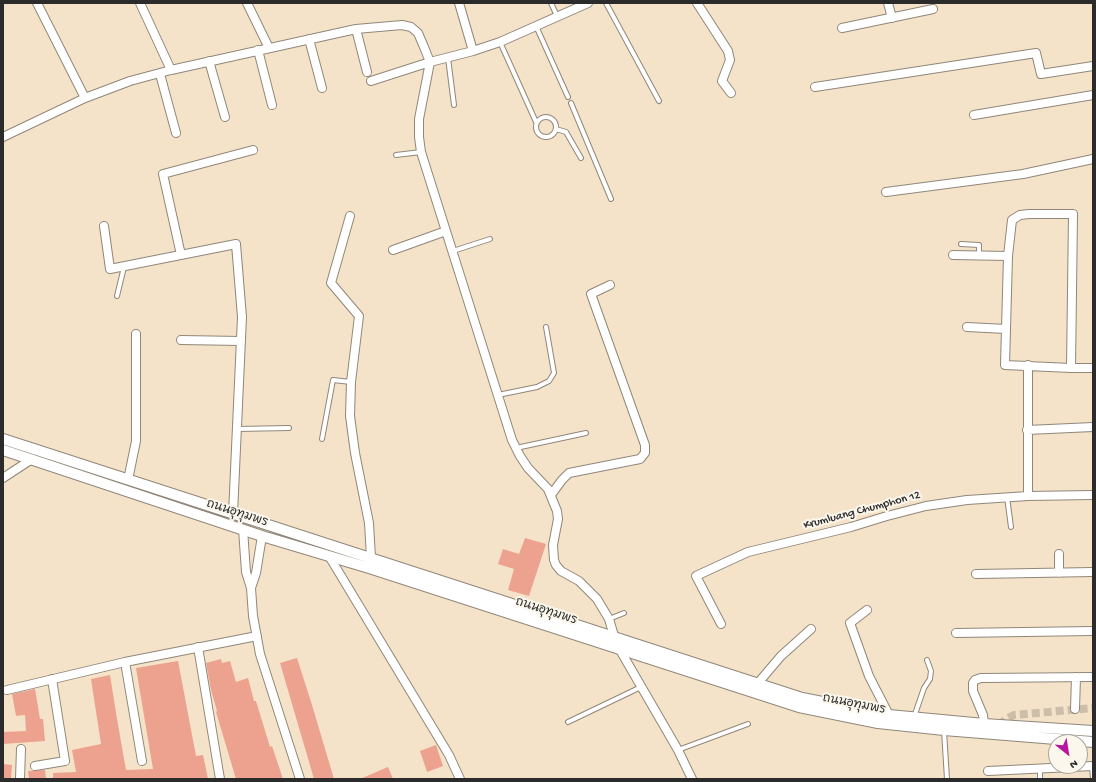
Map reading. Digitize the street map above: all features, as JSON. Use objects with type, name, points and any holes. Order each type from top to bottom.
[{"type":"street","points":[[37,3],[85,98]]},
{"type":"street","points":[[140,3],[171,70]]},
{"type":"street","points":[[247,3],[269,48]]},
{"type":"street","points":[[459,3],[473,51]]},
{"type":"street","points":[[371,81],[500,42],[588,3]]},
{"type":"street","points":[[697,3],[728,51],[730,60],[722,81],[731,93]]},
{"type":"street","points":[[888,3],[892,18]]},
{"type":"street","points":[[842,28],[933,9]]},
{"type":"street","points":[[3,137],[85,98],[130,81],[208,61],[356,29],[402,25],[411,27],[418,34],[430,62],[419,119],[421,152],[512,440],[528,468],[548,489],[557,511],[558,519],[553,545],[554,560],[561,571],[579,581],[597,599],[608,619],[620,650],[678,750],[692,779]]},
{"type":"street","points":[[356,29],[367,72]]},
{"type":"street","points":[[309,39],[322,88]]},
{"type":"street","points":[[258,50],[272,105]]},
{"type":"street","points":[[815,87],[1036,53],[1041,74],[1093,66]]},
{"type":"street","points":[[208,61],[225,116]]},
{"type":"street","points":[[160,74],[176,134]]},
{"type":"street","points":[[974,115],[1093,95]]},
{"type":"street","points":[[181,254],[163,174],[253,150]]},
{"type":"street","points":[[886,192],[1023,174],[1093,159]]},
{"type":"street","points":[[1071,368],[1073,214],[1020,215],[1012,220],[1008,256],[1005,365],[1028,365],[1071,368],[1093,368]]},
{"type":"street","points":[[350,216],[330,283],[359,316],[351,382],[350,416],[355,453],[369,524],[371,558]]},
{"type":"street","points":[[104,226],[110,269],[236,244],[242,317],[233,514]]},
{"type":"street","points":[[393,250],[446,231]]},
{"type":"street","points":[[953,255],[1008,256]]},
{"type":"street","points":[[551,495],[569,473],[640,459],[645,453],[645,445],[591,294],[610,284]]},
{"type":"street","points":[[967,327],[1006,330]]},
{"type":"street","points":[[128,480],[136,441],[136,334]]},
{"type":"street","points":[[181,340],[241,341]]},
{"type":"street","points":[[1028,365],[1028,496]]},
{"type":"street","points":[[1027,430],[1093,427]]},
{"type":"street","name":"ถนนอุทุมพร","points":[[3,440],[614,636],[802,698],[889,715],[914,718],[1093,731]]},
{"type":"street","name":"ถนนอุทุมพร","points":[[3,450],[262,536],[329,556],[799,707],[878,723],[1093,742]]},
{"type":"street","points":[[3,478],[32,459]]},
{"type":"street","name":"Krumluang Chumphon 12","points":[[721,624],[696,576],[748,552],[851,527],[926,506],[967,500],[1007,497],[1093,495]]},
{"type":"street","points":[[243,529],[246,572],[251,588],[253,616],[260,654],[300,779]]},
{"type":"street","points":[[251,588],[256,573],[262,536]]},
{"type":"street","points":[[1059,554],[1059,573]]},
{"type":"street","points":[[329,556],[449,755],[460,779]]},
{"type":"street","points":[[976,574],[1093,572]]},
{"type":"street","points":[[867,610],[850,623],[869,676],[889,715]]},
{"type":"street","points":[[758,683],[781,656],[811,629]]},
{"type":"street","points":[[956,633],[1093,631]]},
{"type":"street","points":[[7,690],[125,662],[257,636]]},
{"type":"street","points":[[198,647],[220,779]]},
{"type":"street","points":[[125,662],[142,761]]},
{"type":"street","points":[[1075,709],[1076,677]]},
{"type":"street","points":[[984,724],[983,715],[973,690],[973,683],[975,680],[981,678],[1093,677]]},
{"type":"street","points":[[34,766],[65,761],[52,679]]},
{"type":"street","points":[[20,779],[21,749]]},
{"type":"street","points":[[988,771],[1093,766]]},
{"type":"lane","points":[[551,3],[557,17]]},
{"type":"lane","points":[[606,3],[659,101]]},
{"type":"lane","points":[[536,26],[568,98]]},
{"type":"lane","points":[[500,42],[536,122],[536,131],[542,136],[550,136],[556,130],[556,124],[549,117],[544,116],[539,118],[536,122]]},
{"type":"lane","points":[[448,57],[454,106]]},
{"type":"lane","points":[[571,103],[611,199]]},
{"type":"lane","points":[[556,130],[566,132],[581,158]]},
{"type":"lane","points":[[396,155],[421,152]]},
{"type":"lane","points":[[452,251],[490,239]]},
{"type":"lane","points":[[960,244],[979,245],[979,256]]},
{"type":"lane","points":[[117,296],[124,267]]},
{"type":"lane","points":[[498,395],[537,387],[548,381],[554,373],[546,327]]},
{"type":"lane","points":[[322,439],[333,380],[351,382]]},
{"type":"lane","points":[[237,429],[289,428]]},
{"type":"lane","points":[[516,448],[586,433]]},
{"type":"lane","points":[[1007,497],[1011,527]]},
{"type":"lane","points":[[608,619],[624,613]]},
{"type":"lane","points":[[914,718],[924,688],[930,679],[931,672],[927,660]]},
{"type":"lane","points":[[568,722],[642,686]]},
{"type":"lane","points":[[678,750],[748,724]]},
{"type":"lane","points":[[944,730],[947,779]]},
{"type":"lane","points":[[1093,766],[1093,779]]},
{"type":"lane","points":[[1040,768],[1040,779]]},
{"type":"building","points":[[525,538],[546,544],[529,596],[508,590],[514,569],[498,564],[503,549],[519,554]]},
{"type":"building","points":[[297,658],[334,779],[314,779],[280,663]]},
{"type":"building","points":[[221,659],[222,663],[230,661],[236,682],[248,678],[254,701],[256,701],[270,747],[272,746],[283,779],[236,779],[216,712],[206,663]]},
{"type":"building","points":[[178,661],[196,756],[203,755],[208,779],[53,779],[53,773],[76,772],[72,750],[101,744],[91,679],[110,675],[126,770],[153,769],[136,668]]},
{"type":"building","points":[[35,689],[40,719],[43,719],[45,741],[3,744],[3,732],[26,731],[25,715],[16,716],[12,694]]},
{"type":"building","points":[[436,745],[443,766],[427,772],[420,751]]},
{"type":"building","points":[[3,764],[12,765],[11,778],[3,778]]},
{"type":"building","points":[[388,767],[393,779],[360,779]]},
{"type":"building","points":[[45,770],[46,779],[29,779],[28,771]]},
{"type":"tunnel","points":[[999,725],[1014,715],[1093,708]]}]
